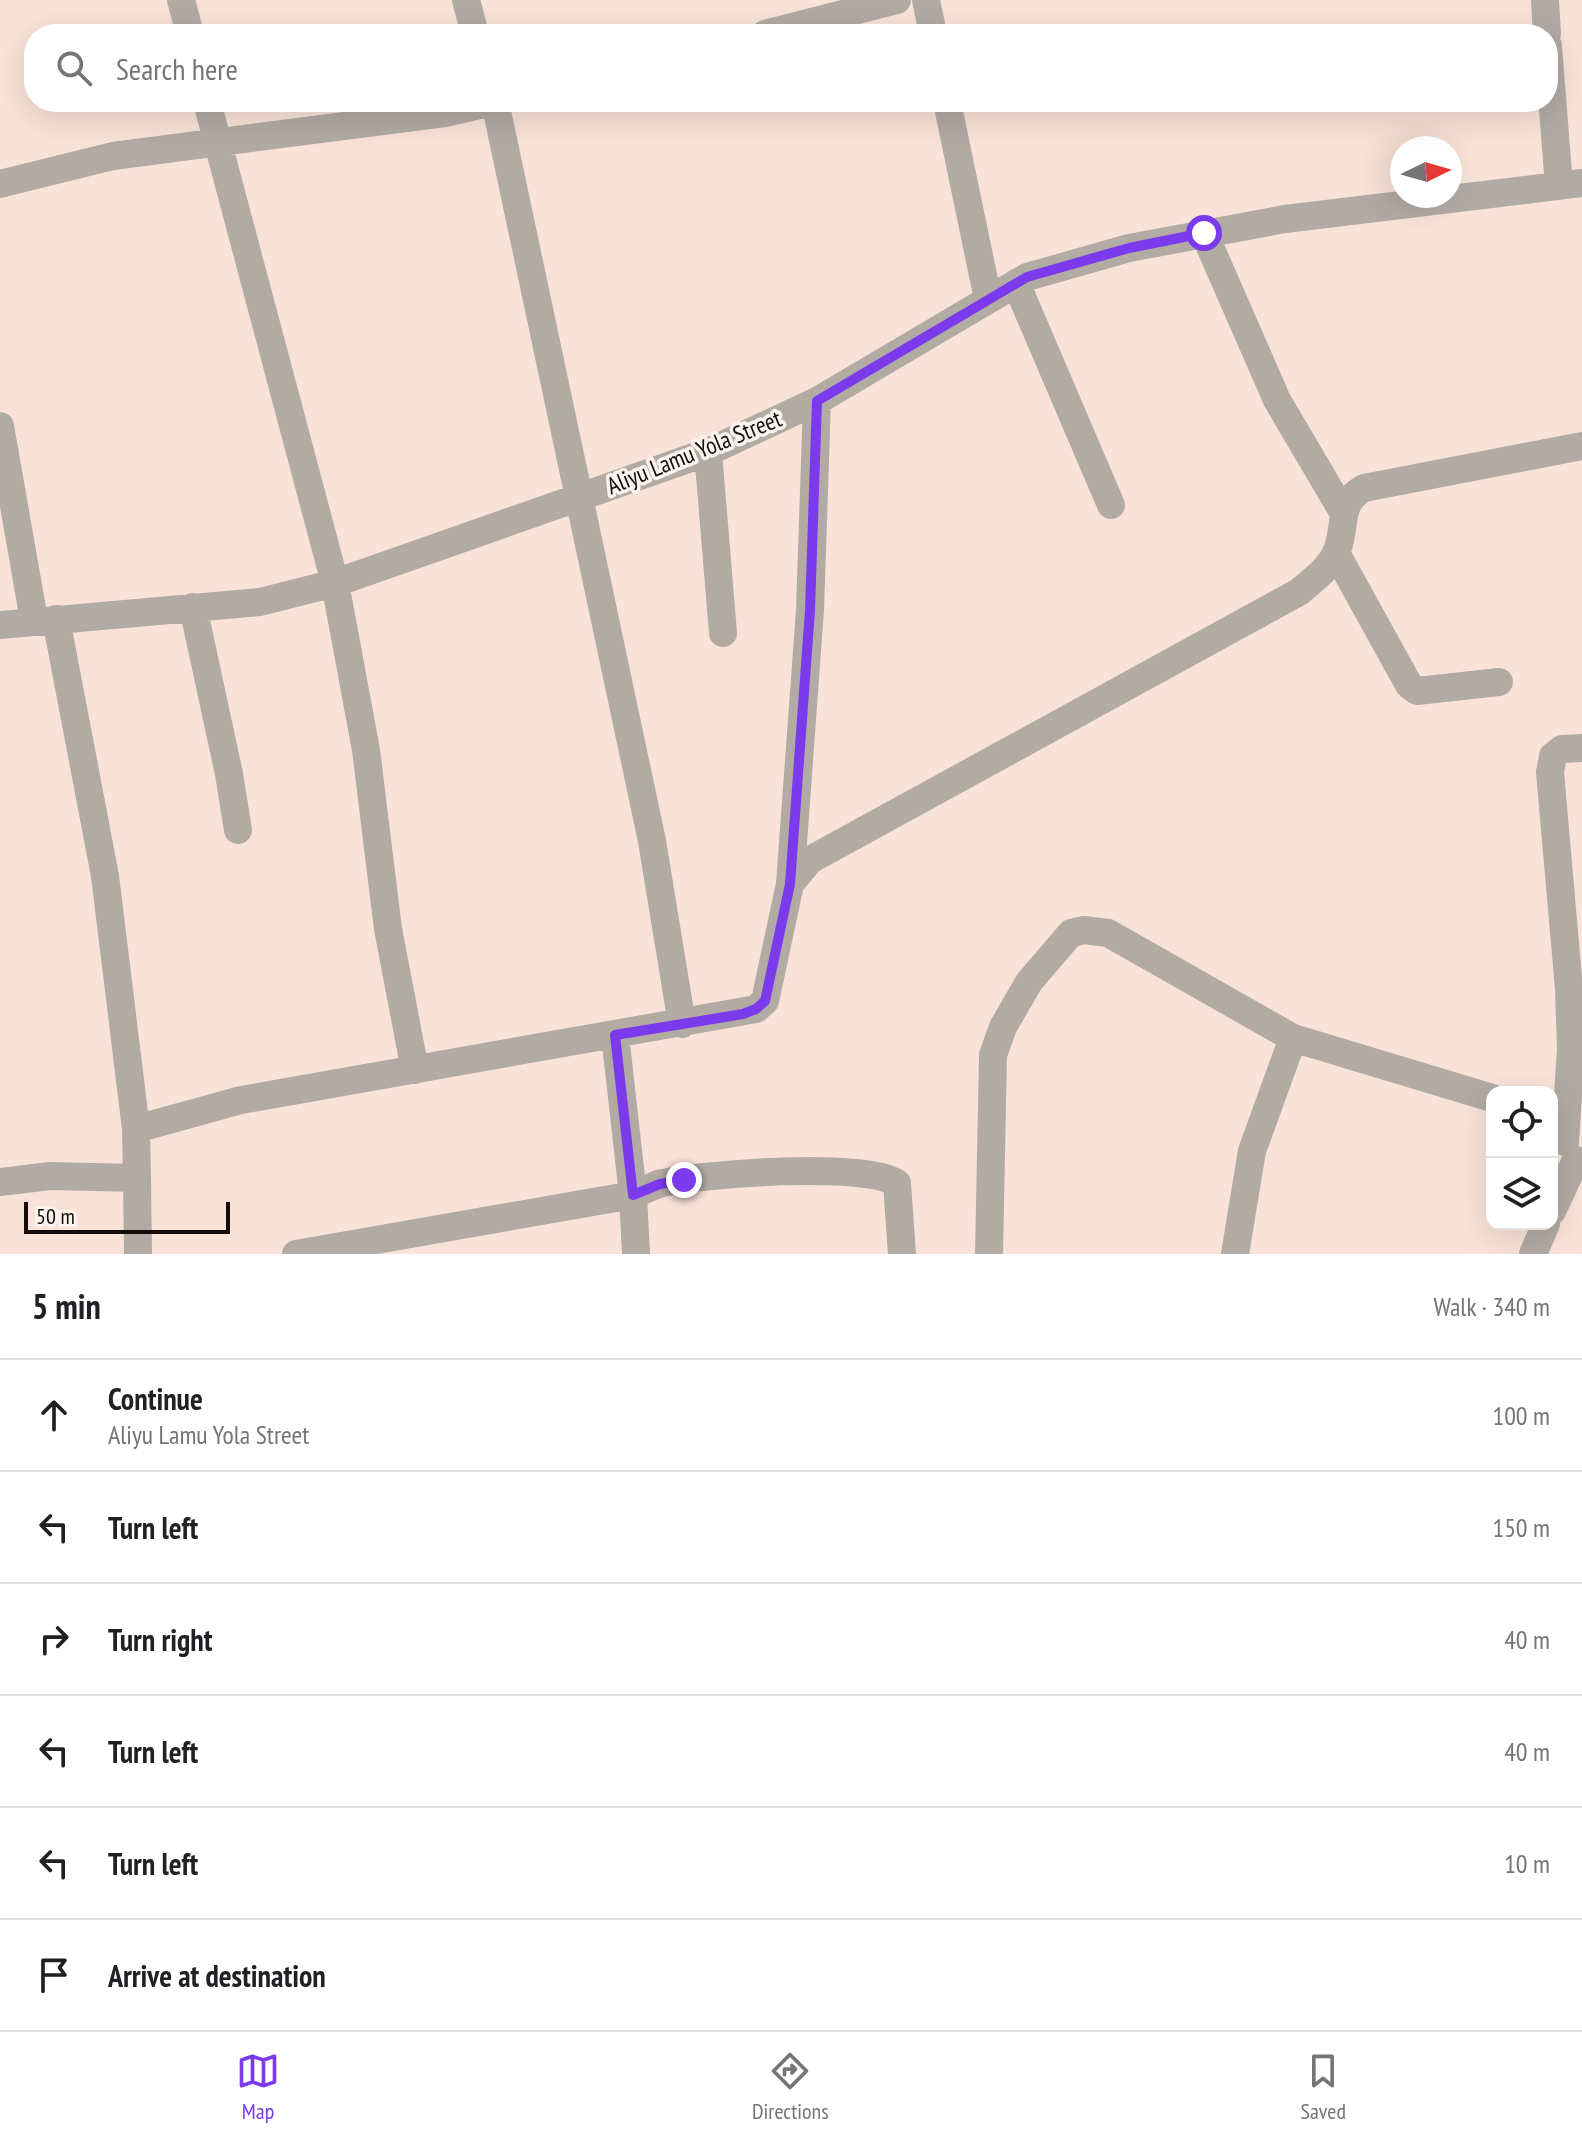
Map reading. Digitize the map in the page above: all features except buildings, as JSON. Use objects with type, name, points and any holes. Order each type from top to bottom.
[{"type":"street","points":[[181,0],[187,24]]},
{"type":"street","points":[[466,0],[472,24]]},
{"type":"street","points":[[804,24],[897,0]]},
{"type":"street","points":[[926,0],[931,24]]},
{"type":"street","points":[[1545,0],[1546,24]]},
{"type":"street","points":[[1558,106],[1571,184]]},
{"type":"street","points":[[210,112],[335,583],[366,750],[388,929],[415,1070]]},
{"type":"street","points":[[0,184],[113,156],[449,112]]},
{"type":"street","points":[[495,112],[652,841],[682,1024]]},
{"type":"street","points":[[949,112],[988,299]]},
{"type":"street","name":"Aliyu Lamu Yola Street","points":[[0,625],[260,602],[335,583],[708,452],[817,401],[1016,283],[1129,248],[1285,219],[1571,184]]},
{"type":"street","points":[[1204,233],[1277,400],[1343,512]]},
{"type":"street","points":[[1016,283],[1111,505]]},
{"type":"street","points":[[136,1129],[241,1100],[743,1014],[765,1001],[790,884],[810,610],[817,401]]},
{"type":"street","points":[[0,426],[105,876],[136,1129],[138,1254]]},
{"type":"street","points":[[790,884],[810,860],[1299,592],[1319,575],[1336,553],[1343,512],[1350,496],[1364,488],[1582,446]]},
{"type":"street","points":[[708,452],[723,633]]},
{"type":"street","points":[[1336,553],[1409,685],[1417,691],[1499,682]]},
{"type":"street","points":[[193,607],[238,830]]},
{"type":"street","points":[[1558,1189],[1569,1150],[1571,1049],[1569,989],[1550,772],[1553,756],[1562,749],[1582,748]]},
{"type":"street","points":[[989,1254],[993,1055],[1003,1027],[1029,982],[1071,933],[1084,930],[1108,933],[1293,1038],[1486,1096]]},
{"type":"street","points":[[615,1035],[633,1195],[636,1254]]},
{"type":"street","points":[[1235,1254],[1252,1151],[1293,1038]]},
{"type":"street","points":[[296,1254],[633,1195],[660,1184],[733,1173],[870,1173],[897,1183],[902,1254]]},
{"type":"street","points":[[0,1182],[50,1176],[137,1178]]},
{"type":"street","points":[[1533,1254],[1543,1230]]},
{"type":"route","points":[[684,1180],[660,1184],[633,1195],[615,1035],[743,1014],[765,1001],[790,884],[810,610],[817,401],[1027,277],[1129,248],[1204,233]]}]
